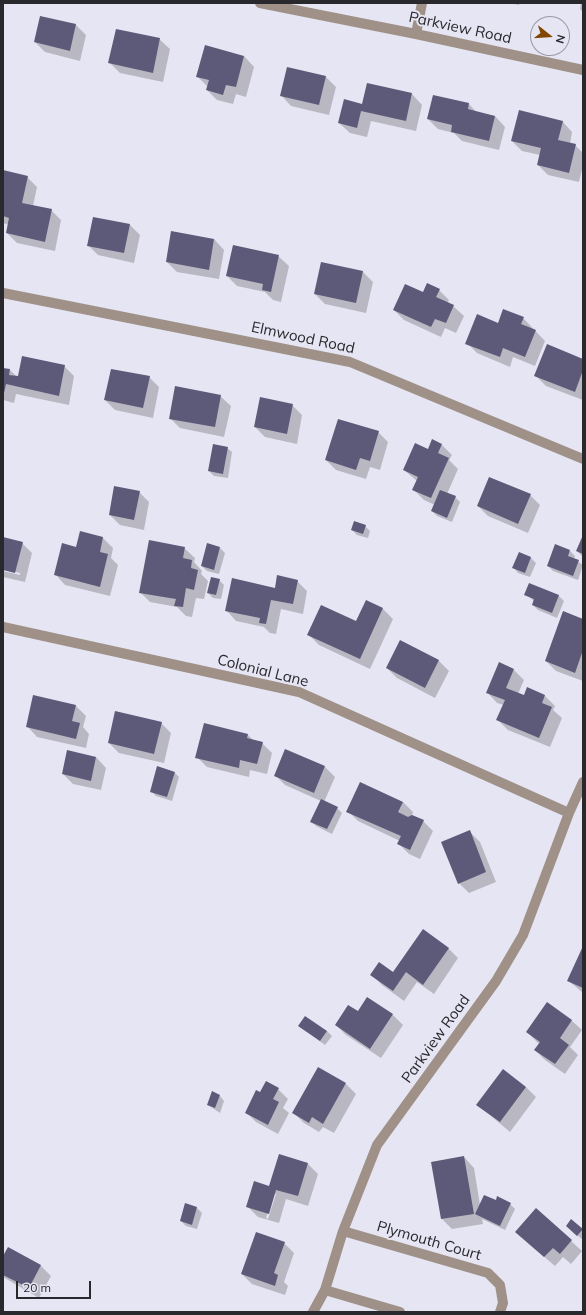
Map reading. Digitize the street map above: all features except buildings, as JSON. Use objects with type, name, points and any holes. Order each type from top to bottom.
[{"type":"street","name":"Parkview Road","points":[[260,3],[416,34],[583,70]]},
{"type":"street","points":[[416,34],[422,3]]},
{"type":"street","name":"Elmwood Road","points":[[3,293],[350,362],[583,459]]},
{"type":"street","name":"Colonial Lane","points":[[3,627],[299,692],[569,813]]},
{"type":"street","name":"Parkview Road","points":[[313,1312],[325,1290],[343,1232],[377,1145],[496,981],[523,935],[569,813],[583,782]]},
{"type":"street","name":"Plymouth Court","points":[[343,1232],[488,1273],[500,1285],[502,1303],[500,1312]]},
{"type":"street","points":[[325,1290],[400,1312]]}]
